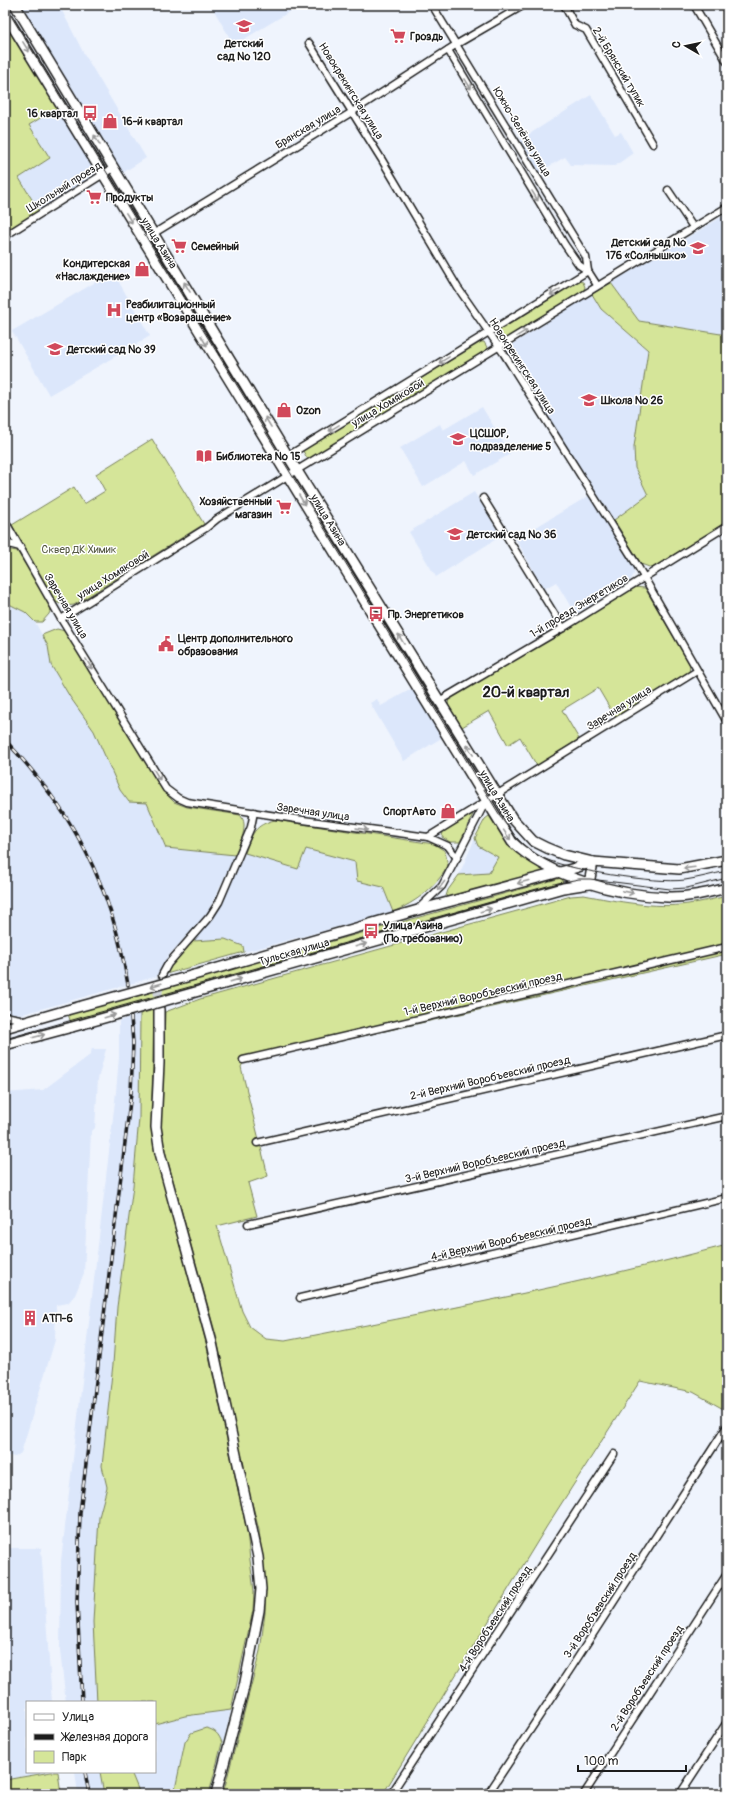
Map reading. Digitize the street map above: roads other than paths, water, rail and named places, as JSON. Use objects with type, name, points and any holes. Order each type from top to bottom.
[{"type":"street","name":"улица Азина","points":[[15,5],[288,456],[512,818],[533,841],[564,855],[593,862],[679,869],[727,860]]},
{"type":"street","name":"Южно-Зелёная улица","points":[[432,5],[586,257],[588,272],[595,287]]},
{"type":"street","name":"Брянская улица","points":[[143,240],[352,112],[457,44],[524,5]]},
{"type":"street","name":"2-й Брянский тупик","points":[[564,5],[575,24],[586,30],[653,144]]},
{"type":"street","points":[[694,5],[727,62]]},
{"type":"street","name":"улица Азина","points":[[5,14],[486,802],[512,842],[536,861],[589,884],[667,897],[688,896],[727,888]]},
{"type":"street","name":"Новокрекингская улица","points":[[309,44],[352,112],[458,288],[489,332],[644,577],[727,722]]},
{"type":"street","name":"Южно-Зелёная улица","points":[[448,50],[565,245],[579,265],[588,272]]},
{"type":"street","name":"Школьный проезд","points":[[5,236],[113,168]]},
{"type":"street","points":[[668,190],[692,227]]},
{"type":"street","name":"улица Хомяковой","points":[[61,619],[200,532],[217,519],[499,348],[692,227],[727,207]]},
{"type":"street","name":"улица Хомяковой","points":[[279,461],[588,272]]},
{"type":"street","points":[[483,498],[564,628]]},
{"type":"street","name":"Заречная улица","points":[[5,521],[61,619],[166,789],[178,798],[187,802],[428,838],[697,671]]},
{"type":"street","name":"1-й проезд Энергетиков","points":[[439,701],[564,628],[727,526]]},
{"type":"street","points":[[5,543],[20,547]]},
{"type":"street","points":[[418,910],[442,886],[486,802]]},
{"type":"street","points":[[162,975],[168,964],[210,916],[219,902],[251,827],[254,812]]},
{"type":"street","points":[[428,838],[448,846],[457,858]]},
{"type":"street","points":[[589,884],[593,862]]},
{"type":"street","name":"Тульская улица","points":[[5,1028],[418,910],[593,862]]},
{"type":"street","name":"Тульская улица","points":[[5,1044],[72,1027],[563,888],[589,884]]},
{"type":"street","name":"1-й Верхний Воробъевский проезд","points":[[244,1060],[727,947]]},
{"type":"street","points":[[159,1009],[159,1063],[156,1127],[160,1153],[212,1343],[258,1557],[260,1589],[259,1610],[244,1687],[216,1794]]},
{"type":"street","points":[[5,1016],[20,1019],[26,1023]]},
{"type":"street","name":"2-й Верхний Воробъевский проезд","points":[[257,1143],[727,1035]]},
{"type":"street","name":"3-й Верхний Воробъевский проезд","points":[[248,1224],[727,1116]]},
{"type":"street","name":"4-й Верхний Воробъевский проезд","points":[[300,1298],[727,1198]]},
{"type":"street","name":"3-й Воробъевский проезд","points":[[488,1794],[574,1665],[727,1426]]},
{"type":"street","name":"4-й Воробъевский проезд","points":[[391,1794],[614,1454]]},
{"type":"street","name":"2-й Воробъевский проезд","points":[[584,1794],[727,1574]]},
{"type":"street","points":[[680,1794],[727,1722]]},
{"type":"tunnel","points":[[159,1009],[158,992],[162,975]]},
{"type":"tram line","points":[[5,6],[504,822],[512,832],[524,845],[539,856],[568,866],[610,875],[672,881],[685,880],[727,871]]},
{"type":"tram line","points":[[5,1039],[558,883],[579,879],[590,879],[670,889],[687,888],[727,878]]},
{"type":"railway","points":[[5,740],[51,795],[70,823],[86,853],[100,883],[112,915],[128,985]]},
{"type":"railway","points":[[82,1701],[77,1602],[80,1513],[131,1093],[133,1043],[131,1017]]},
{"type":"railway","points":[[85,1773],[89,1794]]},
{"type":"place","name":"Детский сад № 120","points":[[244,26]]},
{"type":"place","name":"Гроздь","points":[[398,36]]},
{"type":"place","name":"16 квартал","points":[[90,113]]},
{"type":"place","name":"16-й квартал","points":[[110,121]]},
{"type":"place","name":"Продукты","points":[[94,197]]},
{"type":"place","name":"Семейный","points":[[179,246]]},
{"type":"place","name":"Детский сад № 176 «Солнышко»","points":[[698,248]]},
{"type":"place","name":"Кондитерская «Наслаждение»","points":[[142,269]]},
{"type":"place","name":"Реабилитационный центр «Возвращение»","points":[[114,310]]},
{"type":"place","name":"Детский сад № 39","points":[[55,349]]},
{"type":"place","name":"Школа № 26","points":[[589,400]]},
{"type":"place","name":"Ozon","points":[[284,410]]},
{"type":"place","name":"ЦСШОР, подразделение 5","points":[[458,439]]},
{"type":"place","name":"Библиотека № 15","points":[[204,456]]},
{"type":"place","name":"Хозяйственный магазин","points":[[284,507]]},
{"type":"place","name":"Детский сад № 36","points":[[455,534]]},
{"type":"place","name":"Пр. Энергетиков","points":[[376,614]]},
{"type":"place","name":"Центр дополнительного образования","points":[[166,644]]},
{"type":"place","name":"СпортАвто","points":[[448,811]]},
{"type":"place","name":"Улица Азина (По требованию)","points":[[371,931]]},
{"type":"place","name":"АТП-6","points":[[30,1318]]},
{"type":"district","name":"20-й квартал","points":[[526,692]]},
{"type":"park label","name":"Сквер ДК Химик","points":[[79,549]]}]
